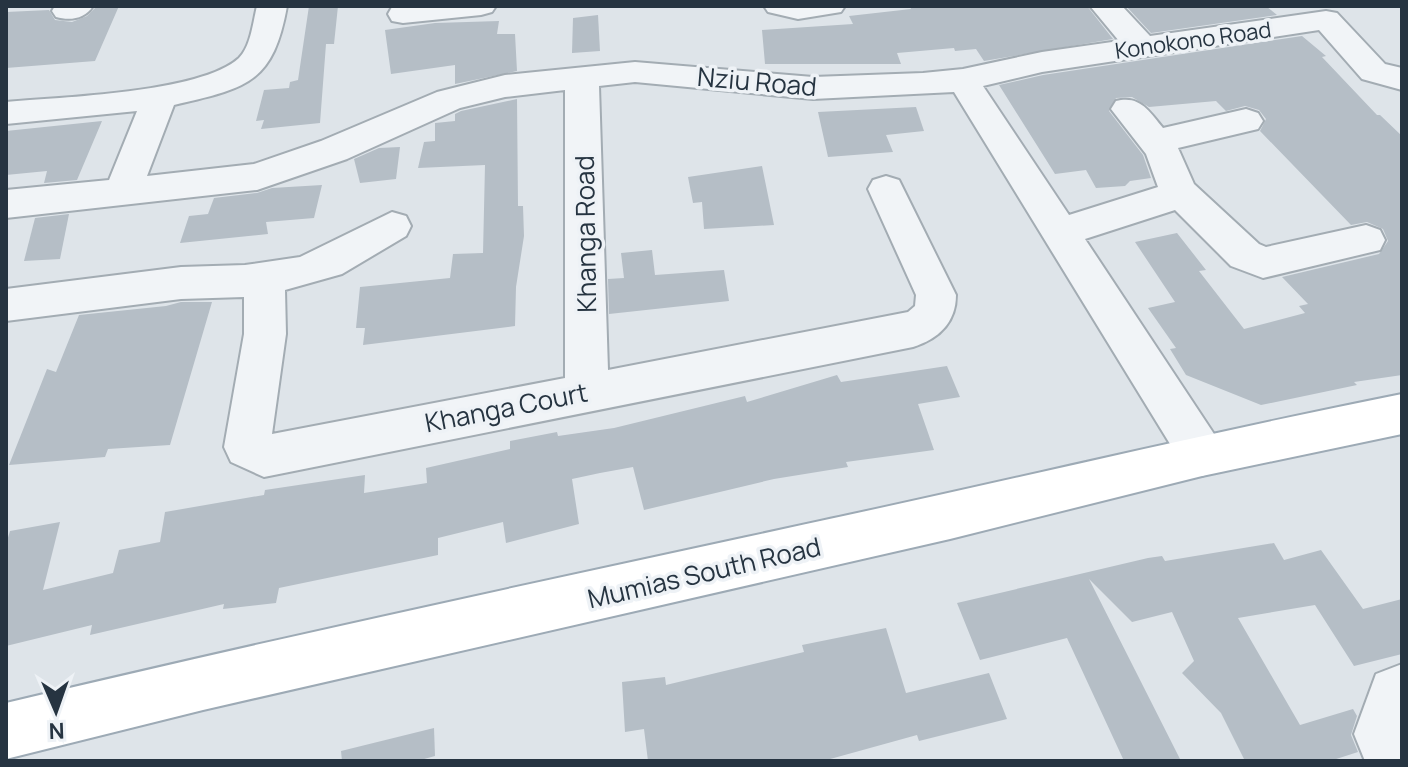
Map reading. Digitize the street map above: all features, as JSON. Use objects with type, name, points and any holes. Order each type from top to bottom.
[{"type":"main road","name":"Mumias South Road","points":[[6,731],[203,683],[950,516],[1202,455],[1402,414]]},
{"type":"street","points":[[6,113],[160,96],[230,79],[241,74],[261,49],[272,6]]},
{"type":"street","points":[[403,14],[481,6]]},
{"type":"street","points":[[779,6],[798,10],[830,6]]},
{"type":"street","points":[[1105,6],[1142,47]]},
{"type":"street","name":"Konokono Road","points":[[963,80],[1042,62],[1142,47],[1320,13],[1366,65],[1383,76],[1402,79]]},
{"type":"street","points":[[1366,65],[1366,80],[1400,113]]},
{"type":"street","name":"Nziu Road","points":[[6,204],[257,177],[334,150],[449,100],[505,86],[582,77],[667,73],[846,88],[963,80]]},
{"type":"street","name":"Khanga Road","points":[[582,77],[587,391]]},
{"type":"street","points":[[963,80],[1202,455]]},
{"type":"street","points":[[124,189],[160,96]]},
{"type":"street","points":[[1128,109],[1157,141],[1170,166],[1177,190],[1245,255],[1263,263],[1366,240]]},
{"type":"street","points":[[1157,141],[1246,121]]},
{"type":"street","name":"Khanga Court","points":[[264,278],[265,334],[247,447],[264,456],[587,391],[901,333],[921,325],[932,314],[936,295],[886,189]]},
{"type":"street","points":[[1060,232],[1159,201],[1174,195],[1177,190]]},
{"type":"street","points":[[6,305],[181,283],[264,278],[328,263],[392,226]]},
{"type":"street","points":[[1395,761],[1382,734],[1396,694],[1402,692]]},
{"type":"building","points":[[119,6],[95,61],[6,68],[6,12],[49,10],[55,20],[72,22],[87,16],[95,8]]},
{"type":"building","points":[[309,6],[338,6],[334,44],[326,44],[320,123],[261,129],[264,120],[256,121],[264,90],[289,88],[290,82],[298,80]]},
{"type":"building","points":[[910,6],[1087,6],[1113,39],[984,61],[976,49],[955,51],[954,48],[897,53],[901,64],[765,64],[762,30],[853,24],[849,16],[911,9]]},
{"type":"building","points":[[1126,6],[1266,6],[1277,15],[1151,33]]},
{"type":"building","points":[[598,15],[600,51],[572,53],[573,18]]},
{"type":"building","points":[[499,21],[497,34],[515,34],[517,71],[455,84],[455,65],[391,74],[385,30],[435,23]]},
{"type":"building","points":[[1302,36],[1326,56],[1322,57],[1377,115],[1402,136],[1402,375],[1354,382],[1357,385],[1261,405],[1186,375],[1170,349],[1176,348],[1148,308],[1175,302],[1135,242],[1177,233],[1206,270],[1199,271],[1244,329],[1305,313],[1299,306],[1308,304],[1282,277],[1379,254],[1388,241],[1383,229],[1367,222],[1351,225],[1260,131],[1266,119],[1259,110],[1245,106],[1226,111],[1216,101],[1149,107],[1132,97],[1116,98],[1109,111],[1143,155],[1151,178],[1130,181],[1125,186],[1096,188],[1086,170],[1055,174],[999,85],[1043,75]]},
{"type":"building","points":[[517,99],[518,206],[523,206],[524,236],[516,287],[515,326],[363,345],[365,328],[356,328],[360,287],[450,278],[453,254],[483,253],[485,165],[418,168],[424,142],[435,141],[435,123],[455,121],[455,114],[461,111]]},
{"type":"building","points":[[916,107],[924,131],[886,135],[893,152],[828,157],[818,112]]},
{"type":"building","points":[[102,121],[77,180],[44,183],[47,171],[6,175],[6,131]]},
{"type":"building","points":[[400,147],[396,179],[360,183],[354,159],[379,148]]},
{"type":"building","points":[[762,166],[774,225],[704,229],[702,202],[693,203],[688,177]]},
{"type":"building","points":[[322,185],[314,218],[266,222],[268,234],[180,243],[189,216],[208,214],[214,198],[272,188]]},
{"type":"building","points":[[69,214],[60,259],[24,261],[35,218]]},
{"type":"building","points":[[652,250],[655,275],[724,270],[729,301],[609,314],[608,279],[624,278],[621,253]]},
{"type":"building","points":[[181,302],[212,302],[170,445],[108,449],[105,457],[9,465],[47,369],[56,372],[79,315]]},
{"type":"building","points":[[947,366],[960,397],[918,404],[934,450],[846,462],[848,467],[774,479],[644,510],[633,467],[600,473],[572,479],[579,524],[506,543],[503,522],[438,538],[438,555],[279,588],[276,603],[223,609],[224,604],[90,635],[92,625],[6,646],[6,544],[10,531],[60,522],[43,590],[113,573],[119,550],[160,542],[165,512],[264,495],[265,490],[365,475],[364,493],[427,483],[426,468],[510,449],[510,441],[557,432],[558,436],[614,428],[745,396],[747,402],[837,375],[841,382]]},
{"type":"building","points":[[1274,543],[1284,560],[1321,550],[1363,609],[1402,599],[1402,654],[1354,666],[1315,605],[1238,618],[1300,725],[1353,709],[1357,716],[1351,735],[1358,752],[1330,761],[1245,761],[1221,713],[1182,673],[1194,661],[1172,612],[1132,622],[1089,579],[1181,761],[1124,761],[1067,638],[980,660],[957,603],[1148,558],[1162,556],[1165,561]]},
{"type":"building","points":[[886,628],[906,693],[989,673],[1007,719],[919,741],[917,735],[823,761],[648,761],[644,729],[625,732],[622,682],[665,677],[666,685],[804,652],[802,645]]},
{"type":"building","points":[[434,728],[435,756],[417,761],[342,761],[341,751]]}]
